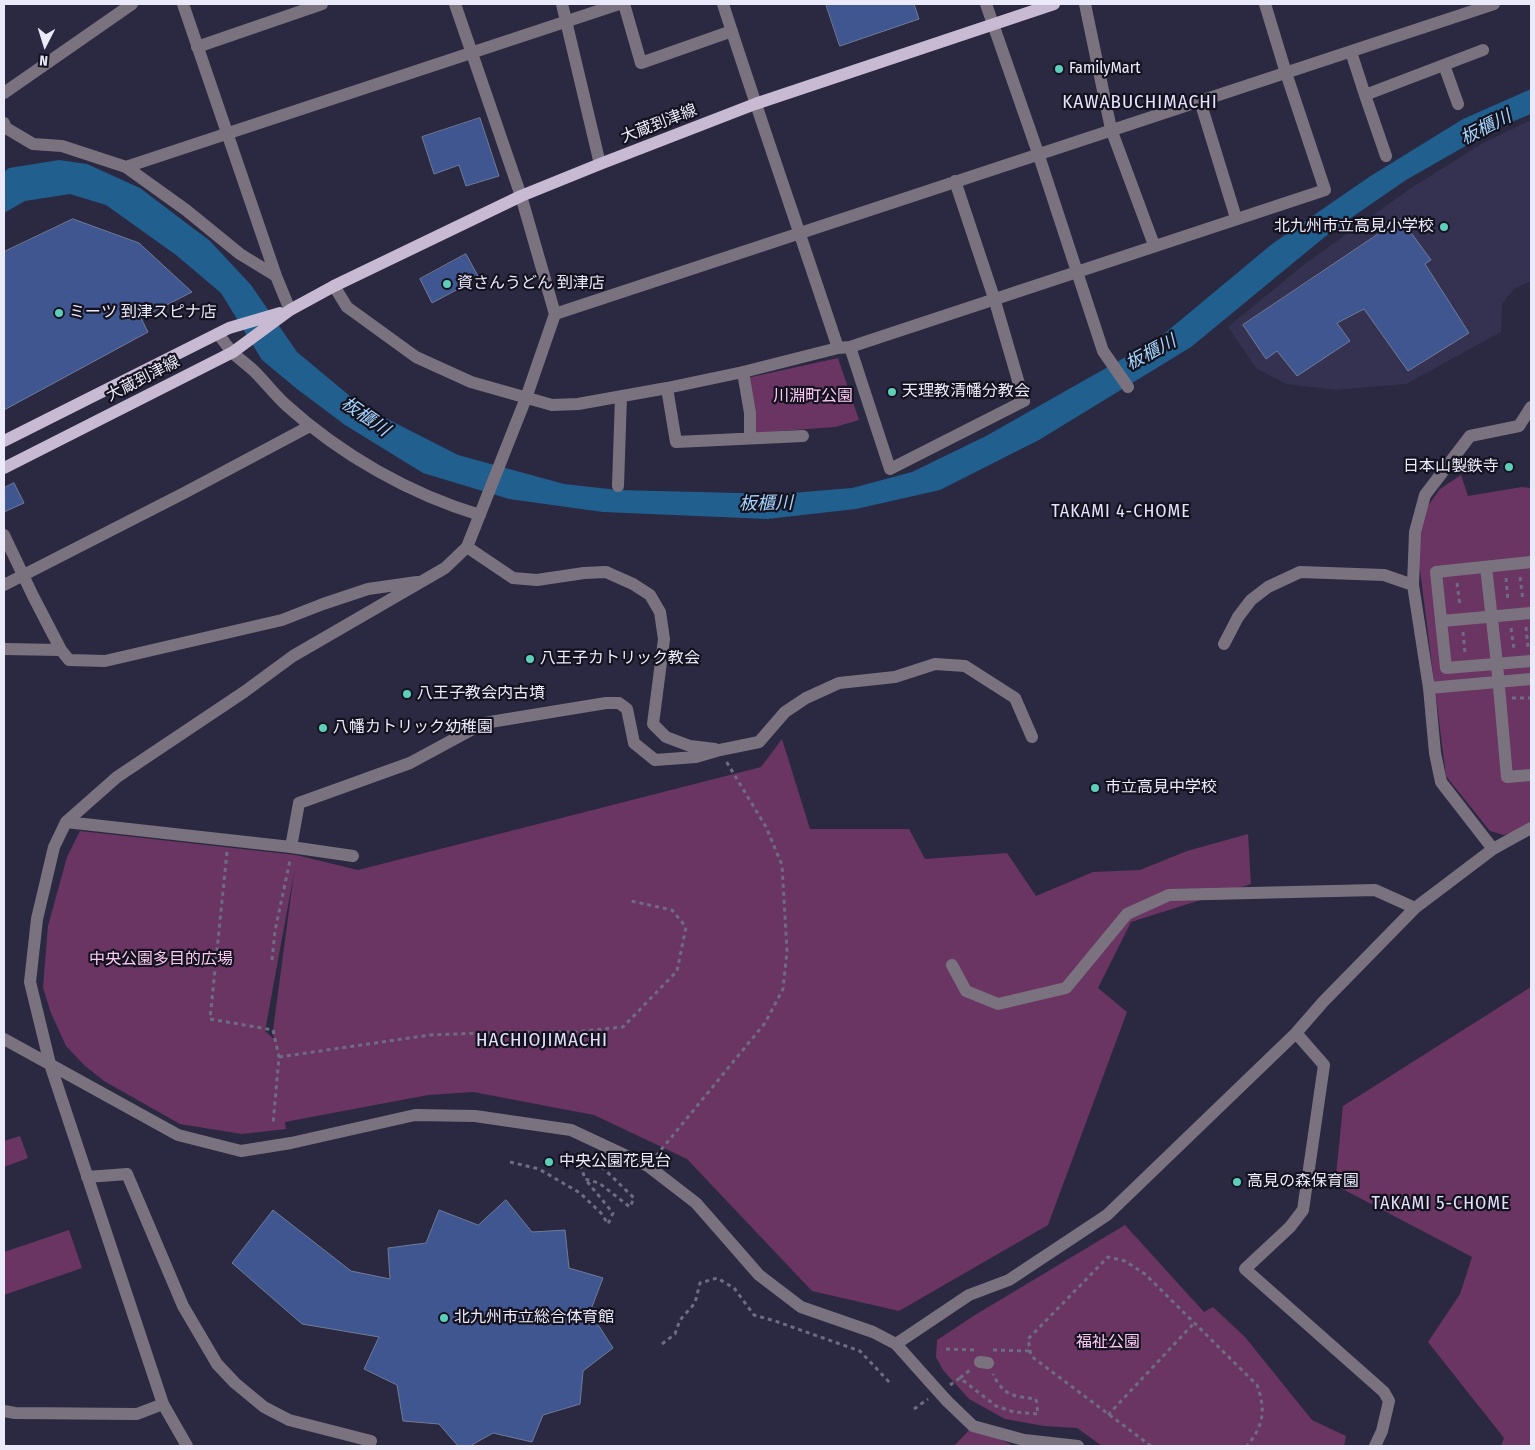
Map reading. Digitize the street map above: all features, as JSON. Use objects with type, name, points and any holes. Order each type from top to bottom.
[{"type":"main road","name":"大蔵到津線","points":[[4,468],[238,349],[290,310],[334,286],[520,196],[755,104],[1054,4]]},
{"type":"main road","name":"大蔵到津線","points":[[4,441],[224,331],[290,310]]},
{"type":"street","points":[[4,93],[132,4]]},
{"type":"street","points":[[183,4],[276,276],[290,310]]},
{"type":"street","points":[[198,47],[322,4]]},
{"type":"street","points":[[187,1446],[163,1404],[50,1064],[30,982],[37,919],[54,847],[66,822],[117,777],[244,692],[293,656],[445,568],[467,547],[526,398],[556,314],[520,196],[455,4]]},
{"type":"street","points":[[562,4],[600,164]]},
{"type":"street","points":[[126,168],[620,4]]},
{"type":"street","points":[[624,4],[641,63],[732,30]]},
{"type":"street","points":[[723,4],[755,104],[800,233],[890,469],[1024,401],[994,298],[955,181]]},
{"type":"street","points":[[986,4],[1038,153],[1103,351],[1110,358],[1128,387]]},
{"type":"street","points":[[1085,4],[1111,130],[1154,245]]},
{"type":"street","points":[[334,286],[346,307],[416,357],[471,382],[552,405],[578,404],[667,388],[743,372],[844,347],[1325,190],[1265,4]]},
{"type":"street","points":[[556,314],[1038,153],[1494,4]]},
{"type":"street","points":[[1365,95],[1483,50]]},
{"type":"street","points":[[1351,52],[1386,156]]},
{"type":"street","points":[[1444,65],[1458,104]]},
{"type":"street","points":[[1200,101],[1236,218]]},
{"type":"street","points":[[4,123],[6,128],[33,144],[62,146],[126,168],[186,210],[240,254],[276,276]]},
{"type":"street","points":[[224,331],[254,372],[284,404],[310,426],[365,464],[421,492],[458,508],[482,511]]},
{"type":"street","points":[[743,372],[750,413],[750,438]]},
{"type":"street","points":[[667,388],[676,442],[803,436]]},
{"type":"street","points":[[618,486],[621,396]]},
{"type":"street","points":[[1493,849],[1441,782],[1435,753],[1430,688],[1413,585],[1415,532],[1425,495],[1470,436],[1518,426],[1531,408]]},
{"type":"street","points":[[4,585],[310,426]]},
{"type":"street","points":[[4,534],[33,596],[61,650],[69,660],[105,661],[282,620],[368,589],[424,580]]},
{"type":"street","points":[[467,547],[513,578],[536,580],[584,573],[606,572],[650,595],[660,612],[664,639],[653,724],[666,737],[690,746],[720,750]]},
{"type":"street","points":[[1531,562],[1436,572],[1446,668],[1531,661]]},
{"type":"street","points":[[1486,566],[1499,681],[1507,778],[1531,775]]},
{"type":"street","points":[[1224,644],[1238,617],[1250,600],[1268,587],[1300,572],[1384,575],[1413,585]]},
{"type":"street","points":[[1442,621],[1531,613]]},
{"type":"street","points":[[4,649],[61,650]]},
{"type":"street","points":[[291,847],[299,803],[410,763],[484,723],[606,703],[619,703],[627,708],[634,743],[655,760],[696,757],[759,742],[786,712],[806,698],[839,682],[895,677],[935,664],[965,666],[1015,698],[1032,737]]},
{"type":"street","points":[[1430,688],[1531,678]]},
{"type":"street","points":[[66,822],[291,847],[353,856]]},
{"type":"street","points":[[896,1344],[968,1295],[1009,1280],[1107,1215],[1296,1033],[1323,1002],[1414,908],[1493,849],[1531,828]]},
{"type":"street","points":[[952,965],[966,991],[998,1004],[1066,988],[1127,914],[1169,895],[1375,890],[1414,908]]},
{"type":"street","points":[[1296,1033],[1324,1064],[1303,1210],[1290,1227],[1245,1269],[1384,1392],[1389,1401],[1382,1431],[1375,1446]]},
{"type":"street","points":[[4,1040],[178,1135],[241,1151],[291,1143],[415,1116],[474,1116],[571,1130],[648,1166],[696,1204],[759,1275],[800,1307],[873,1332],[896,1344],[947,1402],[973,1426],[1024,1440],[1078,1446]]},
{"type":"street","points":[[87,1177],[127,1174],[183,1306],[217,1364],[235,1383],[264,1407],[289,1420],[370,1441]]},
{"type":"street","points":[[4,1411],[15,1414],[137,1414],[163,1404]]},
{"type":"path","points":[[1500,699],[1531,698]]},
{"type":"path","points":[[648,1166],[766,1023],[783,989],[787,951],[782,865],[766,827],[720,750]]},
{"type":"path","points":[[228,841],[210,1019],[273,1030],[279,1057],[274,1124]]},
{"type":"path","points":[[272,960],[275,931],[288,873],[291,847]]},
{"type":"path","points":[[279,1057],[430,1035],[574,1032],[623,1027],[676,971],[686,927],[672,910],[631,901]]},
{"type":"path","points":[[510,1162],[540,1168],[580,1193],[601,1213],[608,1224],[612,1213],[585,1179],[578,1157]]},
{"type":"path","points":[[585,1179],[598,1183],[630,1207],[634,1198],[601,1166]]},
{"type":"path","points":[[1151,1446],[1031,1356],[1028,1339],[1108,1256],[1125,1261],[1145,1274],[1257,1384],[1263,1402],[1261,1419],[1257,1434],[1247,1446]]},
{"type":"path","points":[[662,1344],[675,1334],[680,1320],[695,1303],[700,1283],[717,1278],[734,1288],[754,1315],[860,1351],[891,1384]]},
{"type":"path","points":[[1108,1415],[1194,1322]]},
{"type":"path","points":[[944,1388],[960,1378],[996,1406],[1014,1412],[1038,1414],[1036,1399],[1010,1395],[996,1381],[984,1363],[990,1350]]},
{"type":"path","points":[[914,1409],[929,1399]]},
{"type":"shaded area","name":"北九州市立高見小学校","points":[[1531,120],[1531,281],[1514,289],[1502,304],[1501,332],[1406,384],[1336,390],[1286,384],[1256,368],[1228,327],[1302,266],[1411,188],[1483,143]]},
{"type":"green space","name":"川淵町公園","points":[[838,358],[859,420],[835,427],[755,433],[747,378]]},
{"type":"green space","points":[[1461,475],[1468,496],[1522,487],[1531,488],[1531,821],[1504,835],[1490,831],[1446,776],[1419,562],[1417,543],[1427,507],[1440,489]]},
{"type":"green space","name":"中央公園多目的広場","points":[[782,739],[810,829],[909,829],[925,859],[1007,853],[1036,896],[1093,872],[1140,870],[1187,851],[1248,834],[1251,884],[1131,922],[1098,988],[1127,1012],[1048,1225],[899,1311],[812,1291],[687,1159],[594,1115],[473,1092],[428,1095],[285,1122],[286,1129],[242,1134],[180,1124],[104,1081],[84,1065],[66,1046],[51,1013],[43,988],[48,926],[67,857],[80,831],[296,855],[358,870],[761,767]],"holes":[[[294,873],[273,1030],[274,1039],[265,1031]]]},
{"type":"green space","points":[[1531,987],[1531,1446],[1501,1446],[1504,1438],[1428,1342],[1460,1294],[1472,1257],[1335,1185],[1343,1106]]},
{"type":"green space","points":[[20,1136],[28,1158],[4,1167],[4,1141]]},
{"type":"green space","name":"福祉公園","points":[[1125,1225],[1204,1312],[1213,1307],[1245,1337],[1312,1420],[1346,1436],[1344,1446],[1102,1446],[1077,1428],[1044,1426],[1005,1419],[969,1399],[943,1370],[936,1357],[937,1340]]},
{"type":"green space","points":[[69,1230],[82,1268],[4,1295],[4,1252]]},
{"type":"green space","points":[[973,1426],[1014,1446],[954,1446]]},
{"type":"water","name":"板櫃川","points":[[1531,89],[1531,114],[1497,128],[1406,180],[1332,231],[1191,347],[1039,440],[940,490],[856,509],[767,519],[603,512],[509,499],[423,473],[345,425],[262,360],[221,293],[176,255],[106,205],[70,194],[25,201],[4,213],[4,172],[9,168],[59,160],[87,164],[140,188],[210,241],[251,285],[297,352],[362,406],[458,455],[564,484],[618,490],[779,494],[852,488],[912,472],[986,436],[1159,338],[1272,244],[1369,177],[1463,119]]},
{"type":"building","points":[[826,4],[914,4],[919,19],[840,46]]},
{"type":"building","points":[[480,118],[499,176],[466,186],[459,165],[434,174],[422,137]]},
{"type":"building","points":[[73,219],[139,243],[192,292],[141,318],[148,332],[4,410],[4,252]]},
{"type":"building","points":[[1401,219],[1431,260],[1425,264],[1469,333],[1408,371],[1364,309],[1337,323],[1350,341],[1297,376],[1277,351],[1266,359],[1243,325]]},
{"type":"building","points":[[466,254],[479,278],[432,303],[420,279]]},
{"type":"building","points":[[14,483],[24,503],[4,512],[4,488]]},
{"type":"building","name":"北九州市立総合体育館","points":[[506,1200],[532,1232],[565,1230],[569,1268],[603,1278],[590,1312],[613,1348],[583,1371],[580,1404],[543,1415],[532,1442],[493,1433],[470,1446],[458,1446],[439,1424],[403,1421],[397,1385],[364,1369],[379,1337],[302,1324],[232,1263],[273,1210],[351,1271],[390,1279],[388,1248],[426,1243],[439,1210],[478,1225]]},
{"type":"place","name":"FamilyMart","points":[[1059,69]]},
{"type":"place","name":"北九州市立高見小学校","points":[[1444,227]]},
{"type":"place","name":"資さんうどん 到津店","points":[[447,284]]},
{"type":"place","name":"ミーツ 到津スピナ店","points":[[59,313]]},
{"type":"place","name":"天理教清幡分教会","points":[[892,392]]},
{"type":"place","name":"日本山製鉄寺","points":[[1509,467]]},
{"type":"place","name":"八王子カトリック教会","points":[[530,659]]},
{"type":"place","name":"八王子教会内古墳","points":[[407,694]]},
{"type":"place","name":"八幡カトリック幼稚園","points":[[323,728]]},
{"type":"place","name":"市立高見中学校","points":[[1095,788]]},
{"type":"place","name":"中央公園花見台","points":[[549,1162]]},
{"type":"place","name":"高見の森保育園","points":[[1237,1182]]},
{"type":"place","name":"北九州市立総合体育館","points":[[444,1318]]},
{"type":"district","name":"KAWABUCHIMACHI","points":[[1140,103]]},
{"type":"district","name":"TAKAMI 4-CHOME","points":[[1121,512]]},
{"type":"district","name":"HACHIOJIMACHI","points":[[542,1041]]},
{"type":"district","name":"TAKAMI 5-CHOME","points":[[1441,1204]]}]
